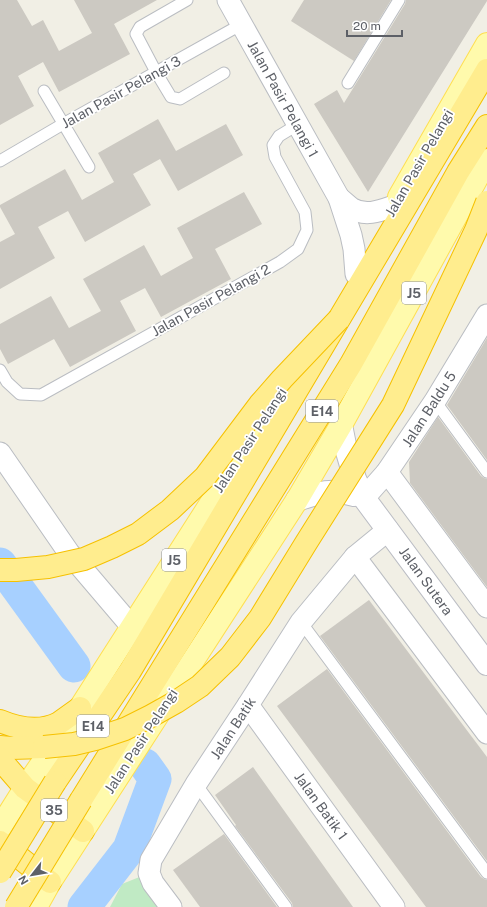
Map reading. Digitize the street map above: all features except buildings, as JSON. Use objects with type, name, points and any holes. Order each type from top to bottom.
[{"type":"highway","name":"E14","points":[[0,872],[55,782],[130,671],[487,70]]},
{"type":"highway","name":"E14","points":[[16,907],[351,364],[458,172],[487,126]]},
{"type":"highway","points":[[0,747],[44,747],[74,744],[125,729],[176,702],[200,686],[230,657],[260,618],[393,405],[476,230],[487,202]]},
{"type":"highway","points":[[0,570],[48,567],[84,559],[138,534],[170,510],[205,477],[260,404],[282,378],[339,320]]},
{"type":"highway","points":[[0,721],[23,729],[47,728],[59,723],[80,708]]},
{"type":"highway","name":"35","points":[[0,759],[25,788],[83,831]]},
{"type":"highway","points":[[0,842],[50,882]]},
{"type":"main road","name":"Jalan Pasir Pelangi","points":[[0,828],[25,788],[80,708],[356,274],[487,44]]},
{"type":"main road","name":"Jalan Pasir Pelangi","points":[[36,907],[50,882],[297,500],[341,425],[487,160]]},
{"type":"street","name":"Jalan Pasir Pelangi 1","points":[[228,0],[339,198],[351,234],[356,274]]},
{"type":"street","name":"Jalan Pasir Pelangi 1","points":[[339,198],[352,208],[361,212],[379,212],[394,206]]},
{"type":"street","name":"Jalan Baldu 5","points":[[364,498],[387,472],[435,401],[487,315]]},
{"type":"street","name":"Jalan Sutera","points":[[341,425],[355,479],[364,498],[487,664]]},
{"type":"street","points":[[0,453],[69,553],[132,627]]},
{"type":"street","points":[[387,472],[487,607]]},
{"type":"street","points":[[297,500],[329,491],[345,492],[364,498]]},
{"type":"street","name":"Jalan Batik","points":[[171,907],[153,883],[149,872],[151,860],[196,784],[301,622],[355,557],[388,530]]},
{"type":"street","points":[[355,557],[487,733]]},
{"type":"street","name":"Jalan Batik 1","points":[[248,705],[394,907]]},
{"type":"lane","points":[[187,0],[140,27],[136,34],[171,97],[180,99],[224,73]]},
{"type":"lane","points":[[348,83],[399,0]]},
{"type":"lane","name":"Jalan Pasir Pelangi 3","points":[[0,161],[242,24]]},
{"type":"lane","points":[[44,91],[89,167]]},
{"type":"lane","name":"Jalan Pasir Pelangi 2","points":[[0,370],[7,382],[20,394],[41,395],[280,262],[298,248],[307,230],[305,212],[275,157],[273,145],[279,136],[297,125]]},
{"type":"lane","points":[[435,401],[487,471]]},
{"type":"lane","points":[[301,622],[487,874]]},
{"type":"lane","points":[[196,784],[286,907]]},
{"type":"green space","points":[[142,876],[165,907],[110,907],[122,884]]},
{"type":"waterway","points":[[0,564],[74,666]]},
{"type":"waterway","points":[[84,907],[129,849],[155,779],[145,765]]}]
